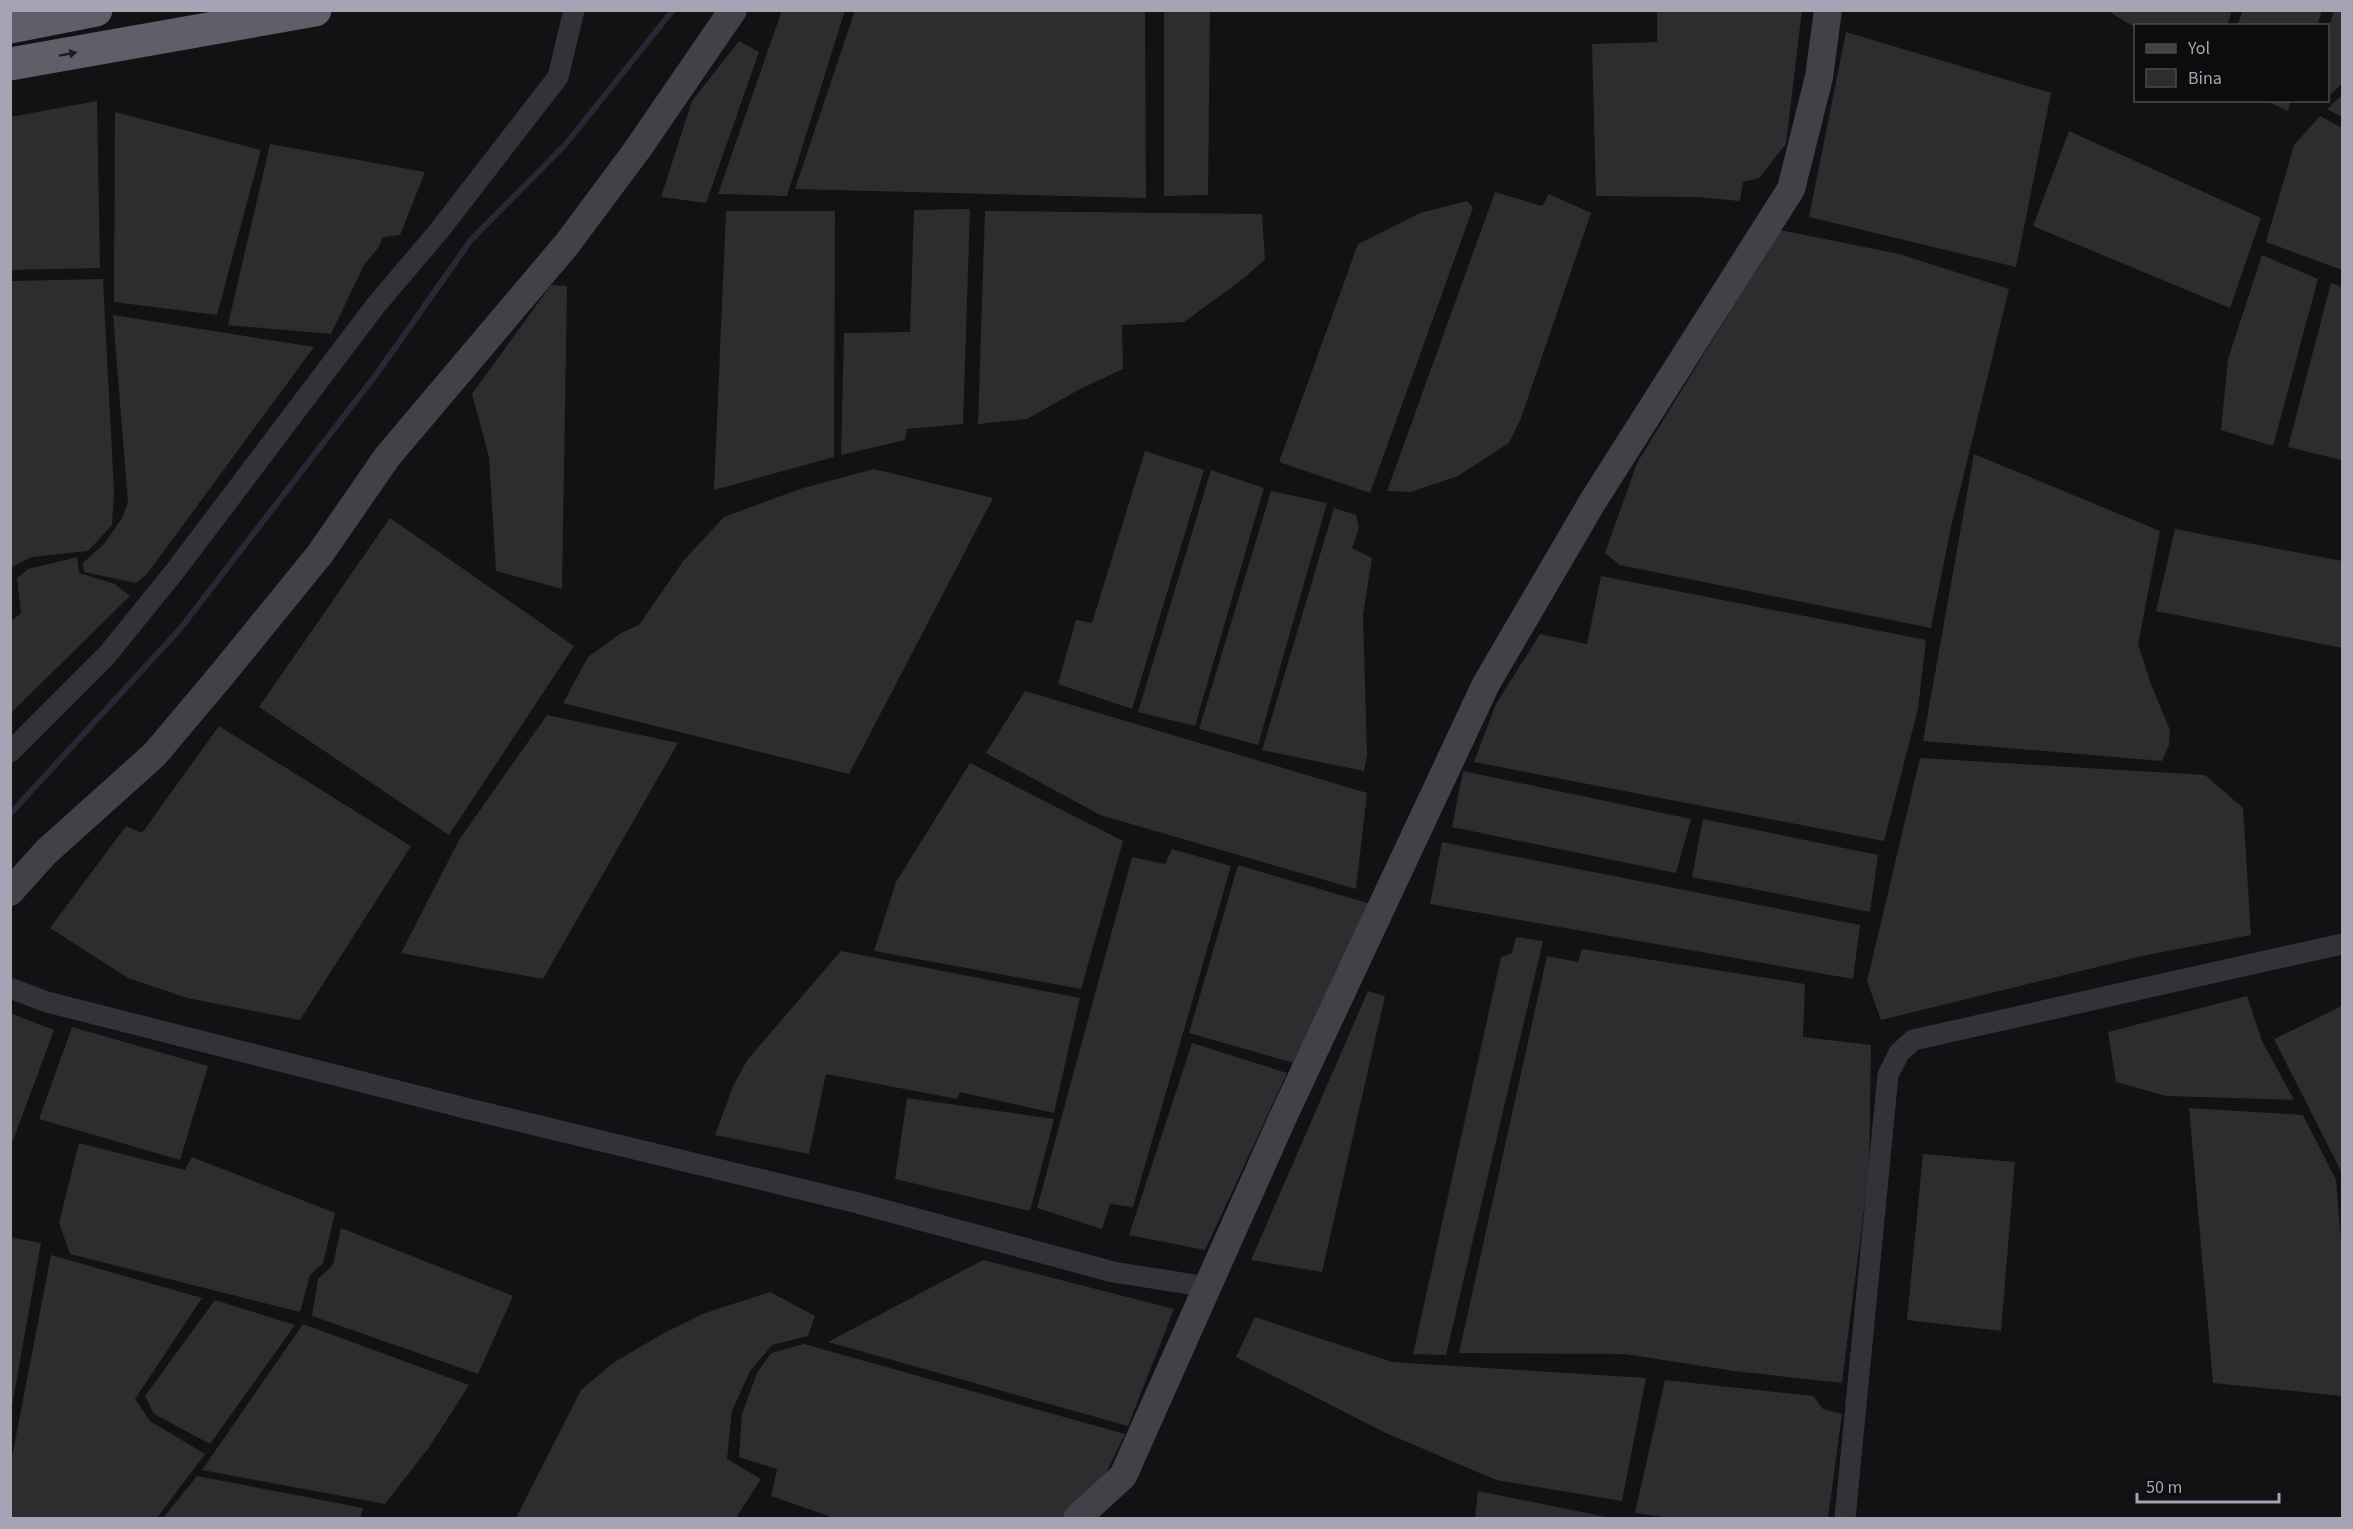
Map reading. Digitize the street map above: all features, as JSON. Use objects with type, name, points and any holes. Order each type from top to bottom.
[{"type":"highway","points":[[10,27],[96,10]]},
{"type":"highway","points":[[10,64],[315,10]]},
{"type":"street","points":[[10,752],[115,645],[175,571],[376,305],[438,232],[558,77],[574,10]]},
{"type":"street","points":[[10,892],[46,852],[155,754],[224,672],[320,554],[387,457],[567,244],[637,150],[733,10]]},
{"type":"street","points":[[1077,1518],[1123,1476],[1289,1104],[1486,684],[1593,501],[1791,189],[1819,77],[1828,10]]},
{"type":"street","points":[[1845,1518],[1888,1075],[1899,1053],[1913,1040],[2343,944]]},
{"type":"street","points":[[10,988],[47,1002],[480,1112],[858,1203],[1113,1272],[1208,1287]]},
{"type":"building","points":[[782,10],[845,10],[787,196],[718,194]]},
{"type":"building","points":[[855,10],[1145,10],[1146,198],[795,189]]},
{"type":"building","points":[[1164,10],[1210,10],[1208,195],[1164,196]]},
{"type":"building","points":[[1657,10],[1802,10],[1786,144],[1759,178],[1743,182],[1740,201],[1696,197],[1596,196],[1592,44],[1657,42]]},
{"type":"building","points":[[2112,10],[2232,10],[2228,24],[2134,24],[2134,27],[2111,13]]},
{"type":"building","points":[[2243,10],[2322,10],[2318,24],[2238,24]]},
{"type":"building","points":[[2334,10],[2342,10],[2342,83],[2329,96],[2329,27]]},
{"type":"building","points":[[1846,32],[2051,93],[2016,267],[1809,217]]},
{"type":"building","points":[[739,41],[759,52],[706,203],[661,197],[692,101]]},
{"type":"building","points":[[2342,95],[2342,117],[2327,109]]},
{"type":"building","points":[[97,101],[100,268],[10,270],[10,117]]},
{"type":"building","points":[[2268,102],[2290,102],[2288,111]]},
{"type":"building","points":[[115,112],[261,150],[217,315],[114,302]]},
{"type":"building","points":[[2320,116],[2342,128],[2342,270],[2266,242],[2294,145]]},
{"type":"building","points":[[2069,131],[2261,218],[2230,308],[2033,226]]},
{"type":"building","points":[[270,144],[425,172],[400,235],[383,237],[378,248],[364,265],[331,334],[228,325]]},
{"type":"building","points":[[1495,192],[1542,206],[1549,194],[1591,213],[1521,418],[1509,443],[1458,476],[1411,492],[1387,491]]},
{"type":"building","points":[[1467,201],[1473,208],[1370,493],[1279,462],[1358,244],[1420,213]]},
{"type":"building","points":[[970,209],[963,424],[907,429],[905,440],[841,455],[844,333],[910,332],[914,210]]},
{"type":"building","points":[[726,211],[835,211],[834,457],[714,490]]},
{"type":"building","points":[[985,211],[1262,214],[1265,259],[1243,279],[1184,322],[1122,325],[1123,369],[1080,389],[1027,419],[978,424]]},
{"type":"building","points":[[1780,230],[1899,254],[2009,289],[1951,527],[1931,628],[1620,565],[1605,553],[1637,463]]},
{"type":"building","points":[[2262,255],[2318,279],[2273,446],[2221,430],[2228,359]]},
{"type":"building","points":[[103,279],[114,492],[112,525],[88,551],[32,557],[10,568],[10,281]]},
{"type":"building","points":[[2331,283],[2342,287],[2342,460],[2288,447]]},
{"type":"building","points":[[551,285],[567,286],[562,589],[496,571],[489,457],[472,394]]},
{"type":"building","points":[[113,315],[314,347],[147,574],[136,583],[84,572],[83,563],[105,543],[122,518],[128,503]]},
{"type":"building","points":[[1145,451],[1204,470],[1132,709],[1058,684],[1076,620],[1092,623]]},
{"type":"building","points":[[1974,454],[2160,531],[2138,644],[2170,730],[2169,745],[2162,761],[1923,741]]},
{"type":"building","points":[[874,469],[993,498],[849,774],[563,703],[588,657],[621,633],[639,625],[684,560],[724,517],[800,489]]},
{"type":"building","points":[[1211,470],[1264,488],[1195,726],[1138,712]]},
{"type":"building","points":[[1271,491],[1327,503],[1258,745],[1199,729]]},
{"type":"building","points":[[1334,508],[1356,515],[1359,528],[1352,548],[1372,558],[1363,615],[1367,755],[1364,771],[1262,750]]},
{"type":"building","points":[[390,518],[574,646],[449,835],[259,707]]},
{"type":"building","points":[[2175,529],[2342,561],[2342,648],[2156,611]]},
{"type":"building","points":[[77,557],[79,573],[115,584],[130,596],[10,714],[10,622],[21,613],[17,578],[28,569]]},
{"type":"building","points":[[1601,576],[1926,640],[1918,709],[1884,841],[1474,762],[1496,704],[1540,634],[1587,644]]},
{"type":"building","points":[[1025,691],[1367,793],[1356,889],[1100,815],[986,753]]},
{"type":"building","points":[[547,715],[678,743],[543,979],[401,953],[459,840]]},
{"type":"building","points":[[219,726],[411,846],[300,1020],[187,998],[128,978],[50,928],[126,826],[142,833]]},
{"type":"building","points":[[1920,758],[2205,775],[2243,808],[2251,935],[2142,956],[1881,1020],[1867,981]]},
{"type":"building","points":[[970,763],[1123,841],[1081,989],[874,951],[896,882]]},
{"type":"building","points":[[1463,771],[1691,819],[1676,873],[1452,827]]},
{"type":"building","points":[[1703,819],[1878,855],[1870,912],[1692,877]]},
{"type":"building","points":[[1442,842],[1860,925],[1853,979],[1430,904]]},
{"type":"building","points":[[1172,849],[1231,866],[1133,1207],[1110,1204],[1102,1229],[1037,1208],[1132,857],[1165,864]]},
{"type":"building","points":[[1238,865],[1371,904],[1294,1063],[1189,1033]]},
{"type":"building","points":[[1516,937],[1543,941],[1446,1355],[1413,1354],[1501,957],[1512,953]]},
{"type":"building","points":[[1582,949],[1805,984],[1803,1037],[1871,1045],[1869,1170],[1842,1383],[1734,1371],[1625,1354],[1459,1353],[1547,956],[1578,962]]},
{"type":"building","points":[[841,951],[1080,998],[1054,1113],[960,1092],[957,1099],[826,1074],[809,1154],[715,1135],[734,1084],[748,1059]]},
{"type":"building","points":[[1368,991],[1385,996],[1322,1272],[1251,1260]]},
{"type":"building","points":[[2247,996],[2262,1041],[2294,1100],[2166,1096],[2116,1082],[2108,1032]]},
{"type":"building","points":[[2342,1006],[2342,1173],[2274,1039]]},
{"type":"building","points":[[10,1013],[54,1030],[11,1146],[10,1146]]},
{"type":"building","points":[[72,1027],[208,1066],[180,1160],[39,1119]]},
{"type":"building","points":[[1192,1043],[1287,1073],[1205,1250],[1129,1235]]},
{"type":"building","points":[[907,1098],[1054,1119],[1030,1211],[895,1179]]},
{"type":"building","points":[[2189,1108],[2303,1115],[2336,1180],[2342,1253],[2342,1396],[2213,1383]]},
{"type":"building","points":[[79,1143],[185,1170],[192,1157],[335,1213],[323,1263],[310,1275],[300,1312],[70,1254],[59,1223]]},
{"type":"building","points":[[1923,1154],[2015,1162],[2001,1331],[1907,1320]]},
{"type":"building","points":[[341,1228],[513,1296],[478,1374],[312,1316],[318,1279],[333,1265]]},
{"type":"building","points":[[10,1237],[41,1243],[12,1406],[10,1406]]},
{"type":"building","points":[[51,1255],[202,1298],[135,1399],[150,1421],[205,1454],[157,1518],[10,1518],[10,1467]]},
{"type":"building","points":[[983,1260],[1174,1309],[1128,1426],[828,1342]]},
{"type":"building","points":[[770,1292],[815,1316],[808,1336],[772,1345],[750,1371],[732,1411],[727,1459],[761,1479],[736,1518],[516,1518],[581,1390],[613,1363],[664,1333],[705,1313]]},
{"type":"building","points":[[215,1300],[295,1325],[210,1444],[154,1414],[145,1396]]},
{"type":"building","points":[[1255,1317],[1392,1362],[1646,1378],[1622,1501],[1496,1480],[1386,1433],[1236,1357]]},
{"type":"building","points":[[303,1324],[469,1385],[430,1446],[385,1504],[202,1470]]},
{"type":"building","points":[[804,1344],[1125,1434],[1103,1479],[1076,1508],[1059,1518],[834,1518],[771,1496],[777,1469],[739,1457],[742,1414],[757,1373],[771,1353]]},
{"type":"building","points":[[1665,1380],[1813,1396],[1823,1409],[1842,1414],[1828,1518],[1671,1518],[1635,1513]]},
{"type":"building","points":[[197,1476],[363,1508],[360,1518],[163,1518]]},
{"type":"building","points":[[1478,1491],[1606,1517],[1475,1518]]},
{"type":"waterway","points":[[10,814],[180,629],[378,372],[471,240],[565,145],[673,10]]}]
